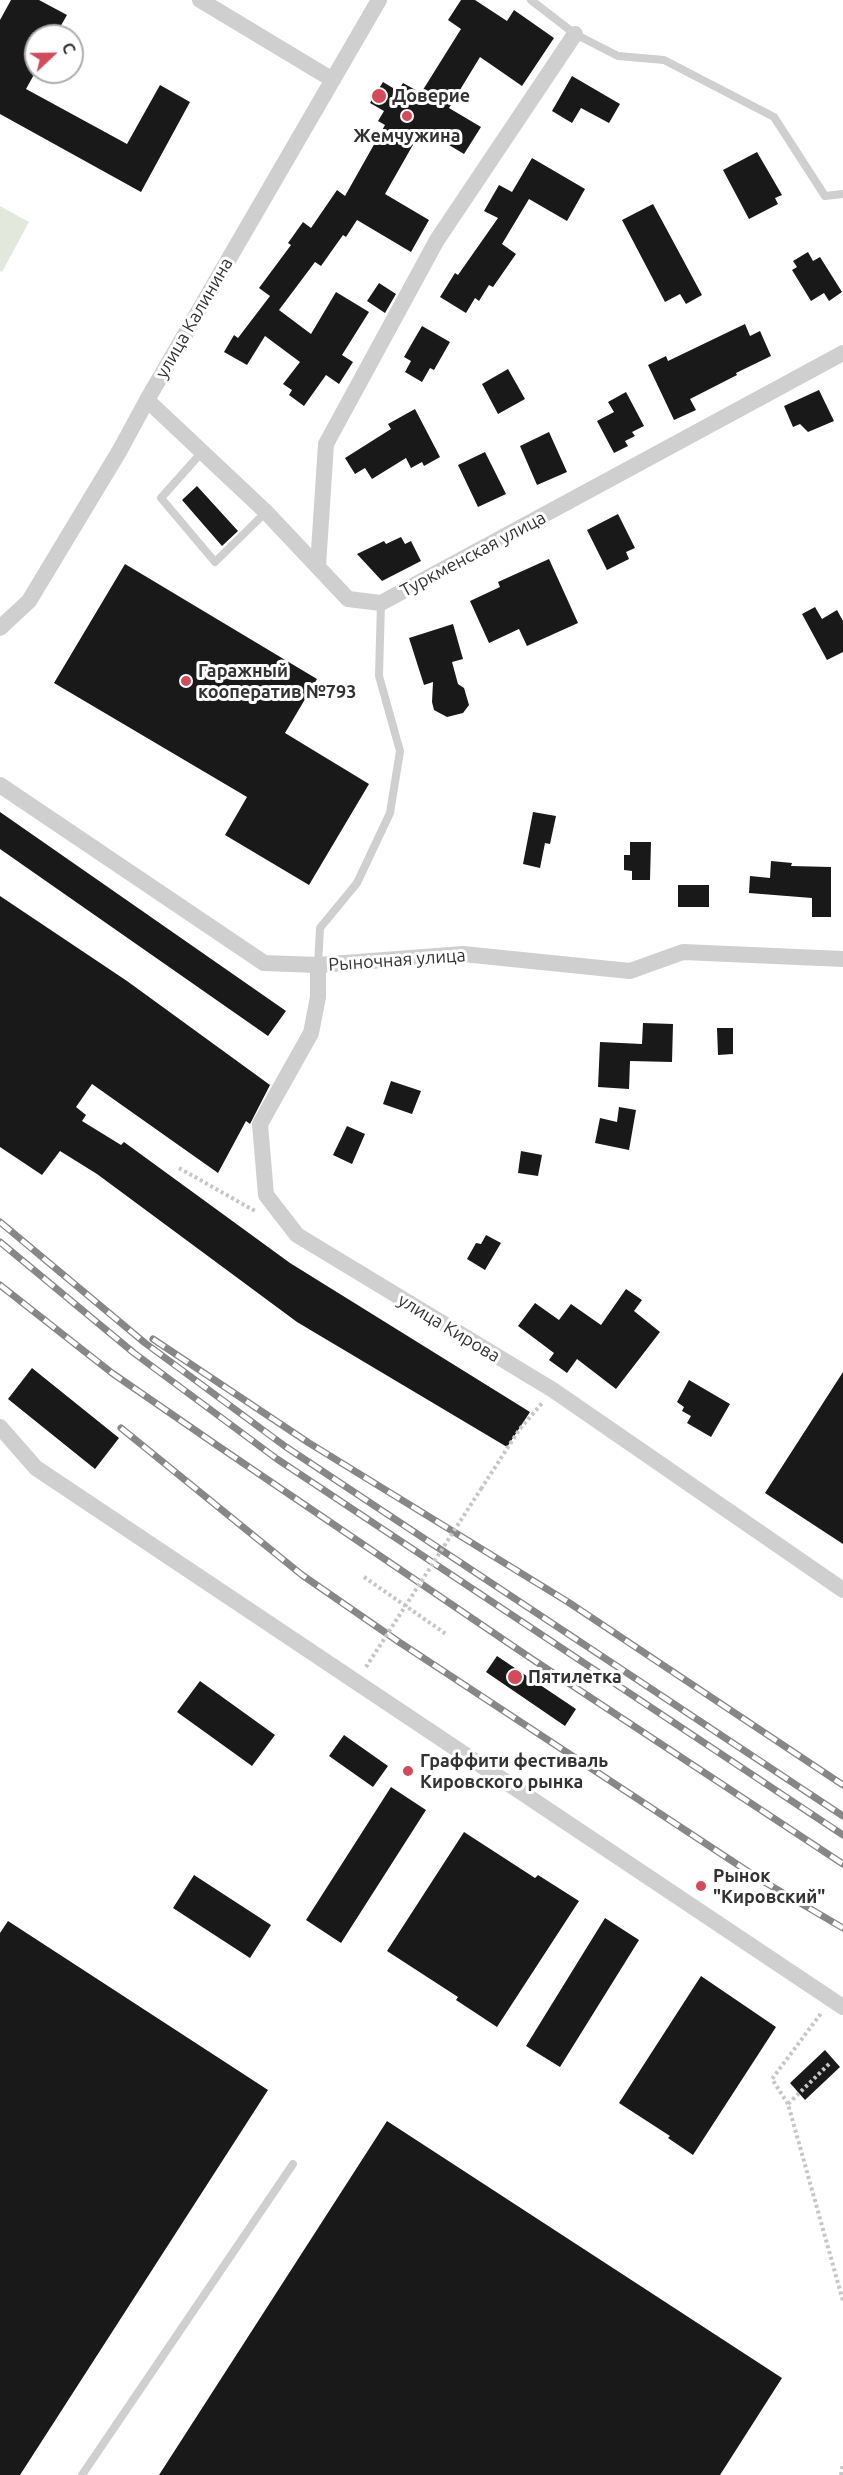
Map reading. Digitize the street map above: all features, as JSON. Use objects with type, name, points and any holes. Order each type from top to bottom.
[{"type":"street","points":[[200,0],[333,80]]},
{"type":"street","name":"улица Калинина","points":[[0,628],[29,601],[120,450],[379,0]]},
{"type":"street","points":[[318,566],[326,444],[437,240],[575,34]]},
{"type":"street","name":"Туркменская улица","points":[[147,400],[266,512],[348,599],[381,603],[843,353]]},
{"type":"street","name":"Рыночная улица","points":[[0,785],[264,963],[318,965],[463,954],[630,971],[683,952],[843,959]]},
{"type":"street","name":"улица Кирова","points":[[318,965],[318,997],[311,1033],[260,1124],[266,1195],[297,1235],[553,1390],[843,1590]]},
{"type":"street","points":[[0,1427],[36,1468],[837,2003]]},
{"type":"lane","points":[[531,0],[575,34],[618,56],[664,60],[774,117],[825,196],[843,194]]},
{"type":"lane","points":[[202,452],[161,498],[215,562],[266,512]]},
{"type":"lane","points":[[318,965],[320,928],[357,883],[390,813],[400,751],[379,676],[381,603]]},
{"type":"lane","points":[[82,2475],[293,2164]]},
{"type":"path","points":[[179,1168],[258,1213]]},
{"type":"path","points":[[366,1667],[519,1430],[553,1390]]},
{"type":"path","points":[[364,1576],[446,1634]]},
{"type":"path","points":[[837,2003],[772,2079],[788,2104],[843,2301]]},
{"type":"path","points":[[788,2104],[829,2064]]},
{"type":"path","points":[[841,2475],[843,2463]]},
{"type":"shaded area","points":[[0,206],[29,222],[2,272],[0,271]]},
{"type":"building","points":[[11,0],[39,0],[67,15],[62,24],[24,24],[24,84],[29,84],[26,89],[127,144],[160,85],[190,102],[141,192],[0,114],[0,20]]},
{"type":"building","points":[[461,0],[475,0],[507,21],[514,10],[554,38],[522,86],[480,57],[449,108],[481,127],[464,154],[424,130],[416,144],[414,143],[385,194],[429,220],[411,252],[357,220],[346,237],[343,235],[321,266],[315,262],[279,310],[311,334],[336,292],[369,312],[342,355],[353,362],[339,384],[326,375],[304,406],[289,395],[292,390],[283,384],[300,362],[265,336],[247,365],[224,352],[234,335],[238,338],[270,296],[259,288],[291,245],[288,243],[303,222],[311,228],[337,190],[345,196],[385,125],[378,121],[384,111],[370,103],[383,82],[398,91],[403,83],[421,93],[461,29],[448,20]]},
{"type":"building","points":[[572,76],[620,104],[609,123],[581,108],[572,123],[552,111]]},
{"type":"building","points":[[757,152],[782,195],[775,198],[778,204],[749,219],[723,170]]},
{"type":"building","points":[[532,158],[585,189],[567,221],[529,199],[502,244],[516,254],[493,287],[489,285],[479,301],[475,298],[466,313],[440,297],[455,273],[458,275],[498,218],[484,211],[499,185],[512,192]]},
{"type":"building","points":[[653,204],[702,295],[686,304],[680,294],[665,302],[622,220]]},
{"type":"building","points":[[808,252],[813,261],[820,257],[842,292],[829,301],[824,293],[811,301],[792,270],[797,267],[793,261]]},
{"type":"building","points":[[379,283],[396,294],[385,313],[367,301]]},
{"type":"building","points":[[745,324],[750,336],[760,331],[771,356],[690,399],[696,410],[674,420],[648,365],[666,356],[668,361]]},
{"type":"building","points":[[422,326],[450,342],[434,370],[430,368],[422,382],[405,372],[411,361],[404,357]]},
{"type":"building","points":[[508,369],[525,399],[498,414],[482,384]]},
{"type":"building","points":[[819,390],[834,421],[808,432],[800,424],[793,427],[784,406]]},
{"type":"building","points":[[626,392],[644,426],[632,432],[635,436],[625,441],[628,446],[614,453],[597,421],[614,412],[608,402]]},
{"type":"building","points":[[415,409],[440,457],[424,466],[422,462],[411,468],[406,458],[372,479],[365,468],[355,474],[345,458],[391,429],[388,424]]},
{"type":"building","points":[[549,432],[567,472],[537,485],[520,446]]},
{"type":"building","points":[[485,452],[506,494],[478,507],[458,465]]},
{"type":"building","points":[[197,486],[238,531],[222,546],[182,500]]},
{"type":"building","points":[[618,514],[635,548],[626,552],[629,559],[607,570],[587,530]]},
{"type":"building","points":[[401,537],[405,544],[411,541],[421,561],[382,581],[357,554],[384,541],[386,544]]},
{"type":"building","points":[[549,559],[578,623],[527,646],[519,629],[489,643],[470,601],[500,587],[498,582]]},
{"type":"building","name":"Гаражный кооператив №793","points":[[125,564],[317,679],[285,733],[369,784],[309,885],[225,835],[247,797],[54,683]]},
{"type":"building","points":[[815,607],[822,619],[837,610],[843,621],[843,652],[827,660],[802,614]]},
{"type":"building","points":[[453,624],[463,659],[452,662],[458,684],[464,688],[469,705],[463,713],[447,717],[434,710],[433,682],[424,685],[409,638]]},
{"type":"building","points":[[0,812],[286,1011],[268,1036],[0,849]]},
{"type":"building","points":[[533,812],[556,816],[550,844],[545,843],[540,868],[523,864]]},
{"type":"building","points":[[630,842],[651,842],[650,880],[632,880],[632,871],[624,870],[624,855],[630,855]]},
{"type":"building","points":[[771,861],[792,863],[791,866],[831,867],[831,917],[812,917],[812,898],[749,893],[750,876],[770,878]]},
{"type":"building","points":[[678,885],[709,885],[709,907],[678,907]]},
{"type":"building","points":[[0,896],[127,981],[270,1085],[250,1124],[246,1121],[218,1173],[92,1084],[76,1107],[86,1115],[82,1121],[121,1145],[124,1142],[290,1263],[530,1412],[507,1447],[297,1322],[97,1174],[60,1151],[42,1175],[0,1147]]},
{"type":"building","points":[[643,1023],[673,1024],[672,1062],[630,1061],[629,1089],[598,1087],[600,1042],[642,1044]]},
{"type":"building","points":[[717,1028],[733,1028],[733,1054],[718,1055]]},
{"type":"building","points":[[391,1081],[421,1091],[412,1114],[383,1104]]},
{"type":"building","points":[[619,1107],[636,1110],[629,1150],[595,1143],[600,1118],[617,1122]]},
{"type":"building","points":[[347,1126],[365,1134],[352,1164],[333,1155]]},
{"type":"building","points":[[521,1151],[542,1155],[538,1176],[518,1173]]},
{"type":"building","points":[[486,1235],[501,1243],[485,1270],[467,1259],[476,1243],[481,1244]]},
{"type":"building","points":[[626,1289],[642,1300],[634,1311],[660,1332],[616,1389],[577,1359],[567,1373],[549,1360],[554,1353],[518,1326],[535,1303],[559,1320],[571,1304],[601,1325]]},
{"type":"building","points":[[32,1368],[119,1438],[95,1469],[8,1399]]},
{"type":"building","points":[[843,1372],[843,1544],[765,1493]]},
{"type":"building","points":[[689,1380],[730,1404],[711,1437],[687,1423],[691,1416],[682,1411],[684,1407],[677,1402]]},
{"type":"building","points":[[497,1656],[576,1709],[565,1726],[486,1672]]},
{"type":"building","points":[[200,1681],[275,1735],[252,1766],[177,1712]]},
{"type":"building","points":[[344,1735],[388,1766],[373,1787],[329,1756]]},
{"type":"building","points":[[391,1787],[426,1810],[341,1943],[306,1920]]},
{"type":"building","points":[[464,1832],[535,1878],[538,1875],[579,1901],[497,2027],[456,2000],[458,1997],[387,1951]]},
{"type":"building","points":[[194,1875],[271,1925],[250,1958],[173,1908]]},
{"type":"building","points":[[605,1918],[639,1940],[560,2067],[526,2046]]},
{"type":"building","points":[[8,1921],[268,2090],[20,2475],[0,2475],[0,1933]]},
{"type":"building","points":[[701,1976],[776,2027],[693,2155],[668,2138],[670,2136],[619,2103]]},
{"type":"building","points":[[825,2050],[840,2067],[805,2100],[790,2083]]},
{"type":"building","points":[[387,2121],[782,2378],[720,2475],[159,2475]]},
{"type":"railway","points":[[0,1222],[145,1343],[286,1447],[843,1816]]},
{"type":"railway","points":[[0,1242],[134,1353],[277,1459],[843,1835]]},
{"type":"railway","points":[[0,1285],[112,1373],[215,1444],[532,1659],[843,1864]]},
{"type":"railway","points":[[153,1339],[309,1443],[568,1602],[843,1785]]},
{"type":"railway","points":[[121,1428],[302,1575],[399,1642],[761,1880],[843,1928]]},
{"type":"place","name":"Доверие","points":[[379,96]]},
{"type":"place","name":"Жемчужина","points":[[407,116]]},
{"type":"place","name":"Гаражный кооператив №793","points":[[186,681]]},
{"type":"place","name":"Пятилетка","points":[[515,1677]]},
{"type":"place","name":"Граффити фестиваль Кировского рынка","points":[[408,1771]]},
{"type":"place","name":"Рынок \"Кировский\"","points":[[701,1886]]}]
